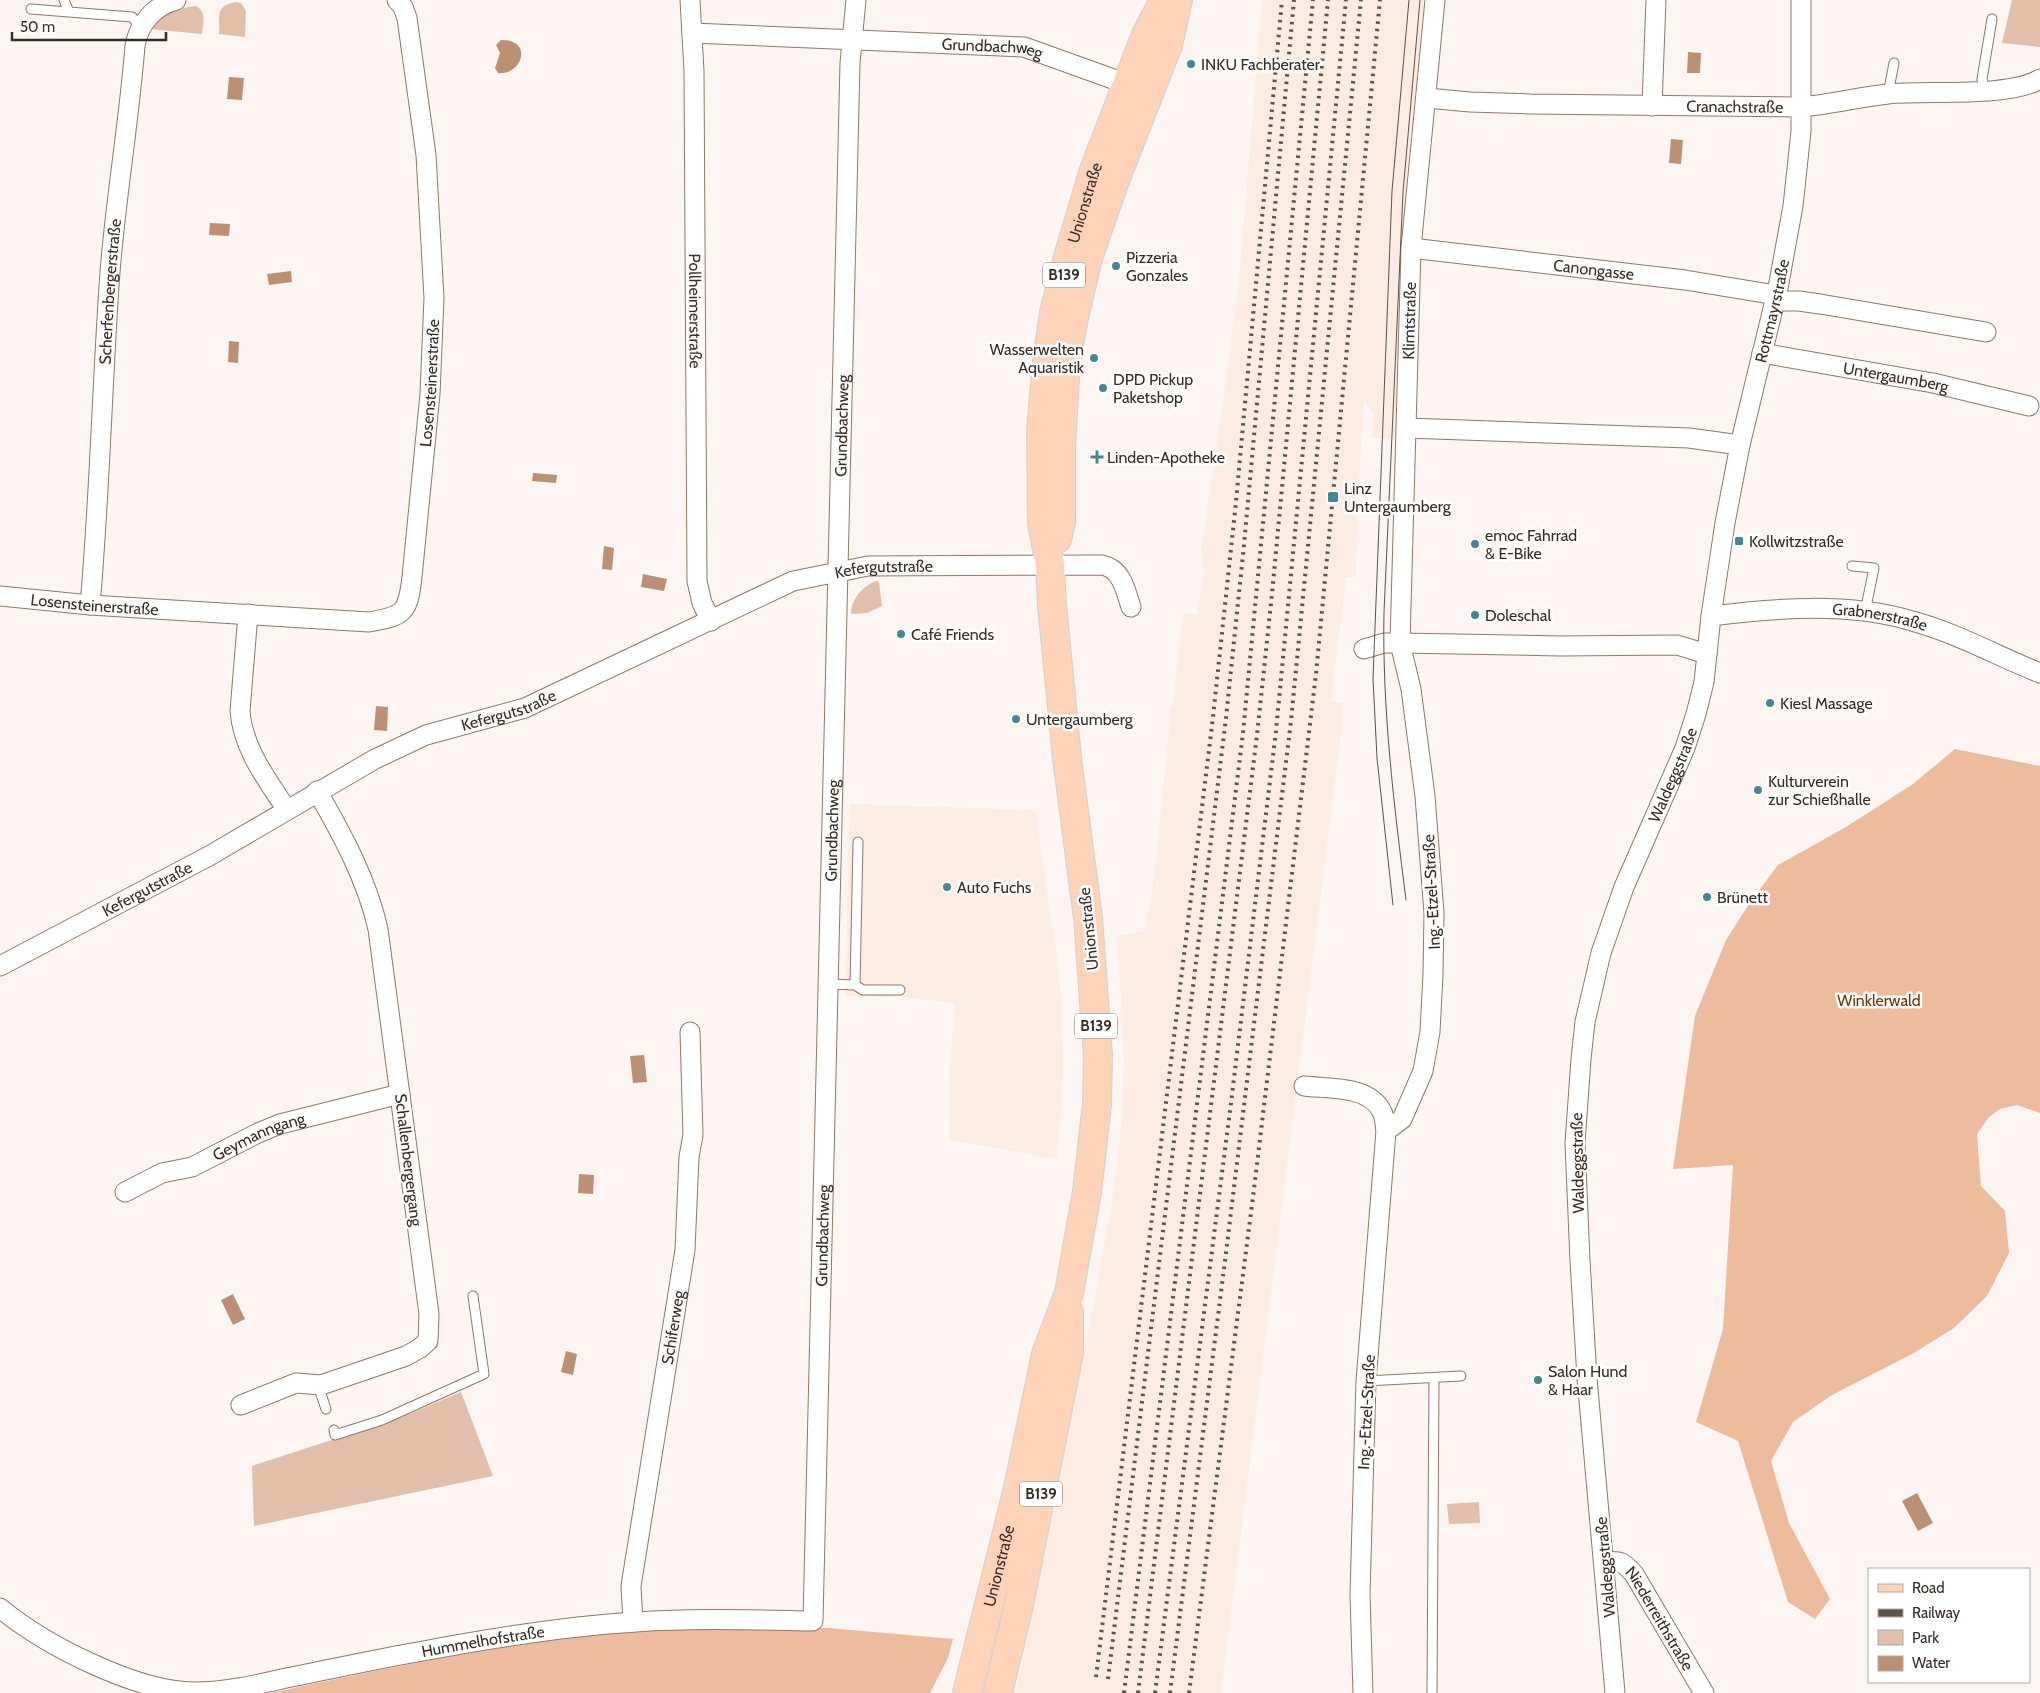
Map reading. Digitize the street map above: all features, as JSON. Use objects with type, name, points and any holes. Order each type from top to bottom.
[{"type":"main road","name":"Unionstraße","points":[[998,1693],[1021,1595],[1069,1353],[1069,1293],[1092,1156],[1098,1056],[1088,918],[1067,758],[1052,605],[1050,565],[1042,523],[1041,431],[1047,361],[1054,313],[1068,257],[1094,170],[1145,37],[1164,0]]},
{"type":"main road","name":"Unionstraße","points":[[1050,565],[1061,522],[1061,446],[1066,362],[1074,317],[1088,258],[1114,183],[1168,45],[1178,0]]},
{"type":"main road","name":"Unionstraße","points":[[967,1693],[1018,1488],[1046,1354],[1069,1293]]},
{"type":"street","name":"Scherfenbergerstraße","points":[[90,605],[97,534],[103,380],[111,256],[135,46],[141,27],[149,16],[161,6],[176,0]]},
{"type":"street","name":"Losensteinerstraße","points":[[0,596],[90,605],[369,622],[394,618],[407,604],[410,594],[430,394],[434,344],[434,298],[430,206],[420,98],[407,18],[397,0]]},
{"type":"street","name":"Pollheimerstraße","points":[[690,0],[697,317],[697,581],[702,603],[711,621]]},
{"type":"street","name":"Grundbachweg","points":[[813,1621],[850,63],[856,0]]},
{"type":"street","name":"Klimtstraße","points":[[1400,643],[1411,248],[1435,0]]},
{"type":"street","points":[[1652,106],[1656,0]]},
{"type":"street","name":"Rottmayrstraße","points":[[1711,616],[1725,523],[1740,445],[1775,298],[1799,167],[1801,131],[1801,0]]},
{"type":"street","name":"Grundbachweg","points":[[692,33],[1024,47],[1127,84]]},
{"type":"street","name":"Cranachstraße","points":[[1427,98],[1478,103],[1800,107],[1824,105],[1888,94],[2011,88],[2033,83],[2040,79]]},
{"type":"street","name":"Canongasse","points":[[1411,248],[1656,276],[1775,298],[1986,332]]},
{"type":"street","name":"Untergaumberg","points":[[1762,353],[1933,383],[2030,406]]},
{"type":"street","points":[[1407,428],[1689,438],[1740,445]]},
{"type":"street","points":[[1050,565],[1102,565],[1113,569],[1123,583],[1131,607]]},
{"type":"street","name":"Kefergutstraße","points":[[0,966],[209,856],[317,791],[375,759],[418,739],[456,726],[525,708],[793,581],[868,566],[1050,565]]},
{"type":"street","name":"Grabnerstraße","points":[[1711,616],[1787,609],[1836,609],[1912,620],[2040,673]]},
{"type":"street","points":[[248,614],[240,711],[241,725],[250,752],[287,810]]},
{"type":"street","name":"Waldeggstraße","points":[[1615,1693],[1587,1378],[1579,1252],[1574,1143],[1581,1060],[1585,1022],[1601,953],[1624,887],[1689,737],[1704,682],[1711,616]]},
{"type":"street","points":[[1364,649],[1384,643],[1561,646],[1677,645],[1707,654]]},
{"type":"street","name":"Ing.-Etzel-Straße","points":[[1386,1131],[1402,1118],[1423,1071],[1430,1032],[1433,974],[1434,913],[1426,796],[1411,689],[1400,643]]},
{"type":"street","name":"Schallenbergergang","points":[[241,1404],[296,1383],[318,1386],[406,1356],[428,1341],[429,1314],[383,958],[375,916],[360,875],[317,791]]},
{"type":"street","name":"Schiferweg","points":[[632,1622],[631,1586],[685,1250],[689,1157],[693,1135],[690,1032]]},
{"type":"street","name":"Ing.-Etzel-Straße","points":[[1304,1086],[1358,1092],[1372,1100],[1382,1111],[1386,1131],[1366,1382],[1360,1595],[1363,1693]]},
{"type":"street","name":"Geymanngang","points":[[124,1192],[162,1172],[192,1167],[258,1133],[280,1124],[400,1094]]},
{"type":"street","name":"Niederreithstraße","points":[[1604,1562],[1618,1561],[1625,1564],[1634,1574],[1704,1693]]},
{"type":"street","name":"Hummelhofstraße","points":[[0,1608],[63,1650],[92,1664],[161,1691],[194,1692],[233,1689],[423,1651],[537,1633],[632,1622],[696,1619],[813,1621]]},
{"type":"lane","points":[[64,0],[69,12]]},
{"type":"lane","points":[[31,9],[132,17],[141,27]]},
{"type":"lane","points":[[1984,90],[1982,80],[1992,19]]},
{"type":"lane","points":[[1888,94],[1894,63]]},
{"type":"lane","points":[[1852,566],[1874,568],[1865,612]]},
{"type":"lane","points":[[856,985],[858,842]]},
{"type":"lane","points":[[828,984],[856,985],[863,990],[900,990]]},
{"type":"lane","points":[[334,1430],[335,1435],[382,1420],[484,1374],[473,1296]]},
{"type":"lane","points":[[1366,1382],[1461,1376]]},
{"type":"lane","points":[[1432,1693],[1434,1378]]},
{"type":"lane","points":[[318,1386],[326,1409]]},
{"type":"shaded area","points":[[1262,0],[1424,0],[1407,192],[1399,440],[1372,438],[1374,414],[1364,399],[1357,510],[1356,577],[1346,577],[1331,701],[1343,703],[1340,742],[1221,1693],[1016,1693],[1074,1409],[1112,1204],[1122,1119],[1124,1062],[1116,935],[1144,932],[1153,887],[1169,732],[1169,712],[1173,702],[1183,614],[1176,613],[1197,614],[1204,574],[1201,550],[1223,403],[1240,270]]},
{"type":"shaded area","name":"Auto Fuchs","points":[[850,804],[1035,810],[1058,965],[1062,1009],[1063,1075],[1057,1159],[950,1140],[949,1080],[955,1003],[903,997],[845,996]]},
{"type":"green space","points":[[2012,0],[2040,0],[2040,47],[2002,43]]},
{"type":"green space","points":[[230,3],[241,3],[246,11],[245,37],[219,34],[219,16],[222,8]]},
{"type":"green space","points":[[196,6],[202,11],[203,15],[202,34],[150,29],[160,18],[170,12]]},
{"type":"green space","points":[[876,581],[879,582],[882,606],[867,613],[851,614],[855,598],[867,586]]},
{"type":"green space","name":"Winklerwald","points":[[1955,749],[2040,766],[2040,1113],[2017,1105],[2000,1109],[1989,1117],[1977,1134],[1981,1186],[2005,1211],[2009,1253],[1987,1296],[1954,1328],[1912,1354],[1832,1395],[1793,1422],[1771,1461],[1789,1523],[1830,1599],[1815,1619],[1788,1602],[1738,1441],[1696,1422],[1723,1329],[1733,1165],[1673,1169],[1695,1016],[1726,940],[1751,901],[1778,865],[1846,827],[1913,784]]},
{"type":"green space","points":[[461,1392],[493,1476],[254,1526],[252,1466],[402,1417]]},
{"type":"green space","points":[[1479,1502],[1480,1523],[1449,1524],[1447,1504]]},
{"type":"green space","points":[[695,1628],[829,1628],[953,1639],[948,1658],[930,1693],[271,1693],[523,1644],[608,1634]]},
{"type":"water","points":[[501,40],[511,41],[518,45],[521,57],[513,69],[498,73],[495,68],[500,53],[496,45]]},
{"type":"water","points":[[1688,52],[1701,53],[1700,73],[1687,73]]},
{"type":"water","points":[[229,77],[244,78],[242,100],[227,99]]},
{"type":"water","points":[[1671,139],[1683,140],[1681,164],[1669,163]]},
{"type":"water","points":[[210,223],[230,224],[229,236],[209,235]]},
{"type":"water","points":[[291,271],[292,282],[269,285],[267,274]]},
{"type":"water","points":[[229,341],[239,342],[238,363],[228,362]]},
{"type":"water","points":[[533,473],[557,475],[556,483],[532,481]]},
{"type":"water","points":[[604,546],[614,548],[612,570],[602,569]]},
{"type":"water","points":[[643,574],[667,579],[664,591],[641,587]]},
{"type":"water","points":[[376,706],[388,707],[387,731],[374,730]]},
{"type":"water","points":[[644,1055],[647,1082],[633,1083],[630,1056]]},
{"type":"water","points":[[579,1174],[594,1175],[593,1194],[578,1193]]},
{"type":"water","points":[[233,1294],[245,1319],[233,1325],[221,1300]]},
{"type":"water","points":[[566,1351],[577,1354],[573,1375],[561,1372]]},
{"type":"water","points":[[1917,1493],[1933,1523],[1918,1531],[1902,1501]]},
{"type":"tram line","points":[[1393,905],[1377,758],[1373,679],[1392,191],[1409,0]]},
{"type":"tram line","points":[[1406,900],[1393,792],[1387,720],[1384,612],[1403,192],[1420,0]]},
{"type":"railway","points":[[1096,1677],[1213,717],[1236,502],[1282,0]]},
{"type":"railway","points":[[1108,1679],[1226,718],[1244,545],[1294,0]]},
{"type":"railway","points":[[1124,1693],[1243,733],[1313,0]]},
{"type":"railway","points":[[1138,1693],[1257,735],[1328,0]]},
{"type":"railway","points":[[1155,1693],[1231,1103],[1276,731],[1346,0]]},
{"type":"railway","points":[[1170,1693],[1291,721],[1361,0]]},
{"type":"railway","points":[[1189,1693],[1254,1189],[1316,674],[1380,0]]},
{"type":"place","name":"INKU Fachberater","points":[[1191,64]]},
{"type":"place","name":"Pizzeria Gonzales","points":[[1116,266]]},
{"type":"place","name":"Wasserwelten Aquaristik","points":[[1094,358]]},
{"type":"place","name":"DPD Pickup Paketshop","points":[[1103,388]]},
{"type":"place","name":"Linden-Apotheke","points":[[1097,457]]},
{"type":"place","name":"Linz Untergaumberg","points":[[1333,497]]},
{"type":"place","name":"Kollwitzstraße","points":[[1739,541]]},
{"type":"place","name":"emoc Fahrrad & E-Bike","points":[[1475,544]]},
{"type":"place","name":"Doleschal","points":[[1475,615]]},
{"type":"place","name":"Café Friends","points":[[901,634]]},
{"type":"place","name":"Kiesl Massage","points":[[1770,703]]},
{"type":"place","name":"Untergaumberg","points":[[1016,719]]},
{"type":"place","name":"Kulturverein zur Schießhalle","points":[[1758,790]]},
{"type":"place","name":"Auto Fuchs","points":[[947,887]]},
{"type":"place","name":"Brünett","points":[[1707,897]]},
{"type":"place","name":"Salon Hund & Haar","points":[[1538,1380]]}]
